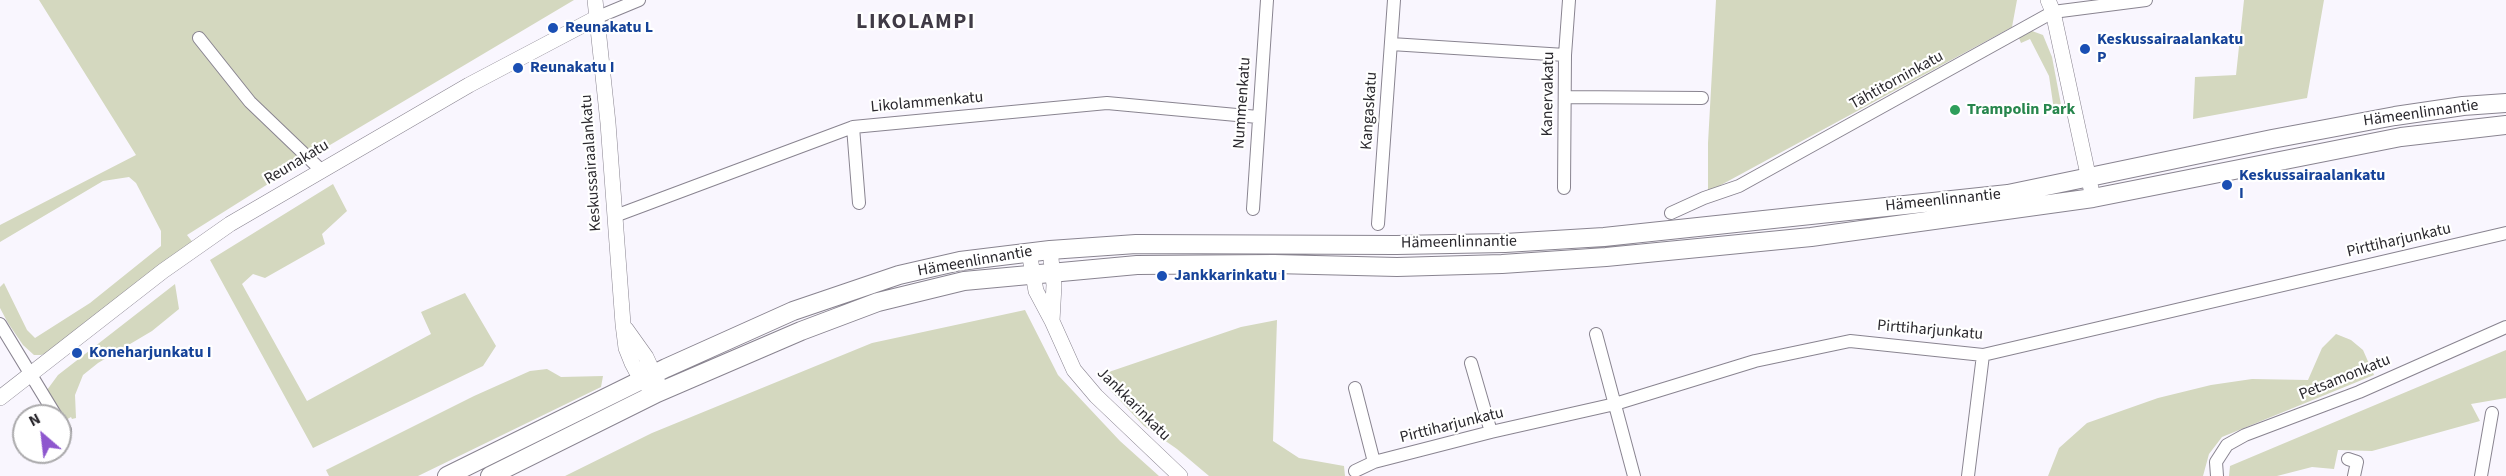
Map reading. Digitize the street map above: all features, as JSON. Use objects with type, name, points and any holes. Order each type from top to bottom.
[{"type":"main road","name":"Hämeenlinnantie","points":[[447,476],[648,376],[793,311],[899,275],[960,261],[1050,250],[1193,244],[1494,243],[1604,237],[2008,194],[2395,116],[2463,106],[2506,103]]},
{"type":"main road","name":"Hämeenlinnantie","points":[[490,476],[657,393],[801,331],[878,302],[964,281],[1137,265],[1274,264],[1397,267],[1502,264],[1594,258],[1811,237],[2093,198],[2400,137],[2506,124]]},
{"type":"street","name":"Keskussairaalankatu","points":[[596,0],[623,324],[648,376],[658,383],[657,393]]},
{"type":"street","name":"Reunakatu","points":[[0,398],[163,271],[230,224],[469,85],[598,17],[639,0]]},
{"type":"street","name":"Nummenkatu","points":[[1253,209],[1267,0]]},
{"type":"street","name":"Kangaskatu","points":[[1378,224],[1395,0]]},
{"type":"street","name":"Kanervakatu","points":[[1564,188],[1565,55],[1569,0]]},
{"type":"street","name":"Tähtitorninkatu","points":[[1671,213],[1739,186],[1867,117],[2051,6],[2141,0]]},
{"type":"street","points":[[2051,6],[2093,198]]},
{"type":"street","points":[[199,38],[250,102],[321,170]]},
{"type":"street","points":[[1391,44],[1565,55]]},
{"type":"street","points":[[1565,97],[1702,98]]},
{"type":"street","name":"Likolammenkatu","points":[[615,216],[853,127],[1107,102],[1258,117]]},
{"type":"street","points":[[853,127],[859,203]]},
{"type":"street","name":"Pirttiharjunkatu","points":[[1355,471],[1374,462],[1615,404],[1755,361],[1850,341],[1983,355],[2506,233]]},
{"type":"street","name":"Jankkarinkatu","points":[[1050,250],[1054,285],[1052,321]]},
{"type":"street","name":"Jankkarinkatu","points":[[1029,252],[1036,291],[1074,370],[1096,396],[1180,476]]},
{"type":"street","points":[[0,324],[48,404]]},
{"type":"street","name":"Petsamonkatu","points":[[2217,476],[2216,462],[2227,445],[2245,435],[2359,392],[2506,327]]},
{"type":"street","points":[[1596,334],[1634,476]]},
{"type":"street","points":[[1968,476],[1983,355]]},
{"type":"street","points":[[1471,363],[1491,432]]},
{"type":"street","points":[[1355,388],[1374,462]]},
{"type":"street","points":[[2481,476],[2492,413]]},
{"type":"street","points":[[2348,459],[2357,462],[2354,476]]},
{"type":"green space","points":[[39,0],[574,0],[330,145],[187,235],[194,244],[50,352],[34,355],[23,345],[0,308],[0,287],[4,283],[27,330],[35,338],[90,303],[161,246],[161,231],[136,183],[129,177],[103,181],[0,242],[0,225],[136,155]]},
{"type":"green space","points":[[1716,0],[2017,0],[2012,27],[1708,192],[1708,143]]},
{"type":"green space","points":[[2244,0],[2324,0],[2307,98],[2193,119],[2195,77],[2236,75]]},
{"type":"green space","points":[[2032,31],[2043,35],[2052,57],[2062,110],[2054,110],[2049,76],[2030,39],[2021,43],[2019,38]]},
{"type":"green space","points":[[333,184],[347,211],[322,234],[325,244],[265,278],[253,274],[242,284],[307,401],[431,334],[421,312],[465,293],[496,346],[483,366],[313,448],[210,260]]},
{"type":"green space","points":[[175,284],[179,309],[152,331],[98,363],[83,375],[75,395],[76,418],[72,419],[72,404],[56,404],[47,390],[58,375]]},
{"type":"green space","points":[[1025,310],[1058,375],[1120,441],[1159,476],[565,476],[652,433],[872,343]]},
{"type":"green space","points":[[1277,320],[1273,441],[1299,458],[1344,466],[1345,476],[1209,476],[1177,449],[1144,426],[1097,376],[1241,327]]},
{"type":"green space","points":[[2336,334],[2351,340],[2363,350],[2374,375],[2222,437],[2209,454],[2203,476],[2048,476],[2059,448],[2087,423],[2158,398],[2211,385],[2252,379],[2308,380],[2322,348]]},
{"type":"green space","points":[[2506,350],[2506,398],[2471,404],[2480,421],[2372,451],[2338,450],[2334,469],[2312,467],[2277,476],[2229,476],[2230,466]]},
{"type":"green space","points":[[547,369],[561,377],[603,376],[601,387],[418,476],[329,476],[326,470],[474,396],[530,371]]},
{"type":"place","name":"Reunakatu L","points":[[553,28]]},
{"type":"place","name":"Keskussairaalankatu P","points":[[2085,49]]},
{"type":"place","name":"Reunakatu I","points":[[518,68]]},
{"type":"place","name":"Trampolin Park","points":[[1955,110]]},
{"type":"place","name":"Keskussairaalankatu I","points":[[2227,185]]},
{"type":"place","name":"Jankkarinkatu I","points":[[1162,276]]},
{"type":"place","name":"Koneharjunkatu I","points":[[77,353]]},
{"type":"district","name":"LIKOLAMPI","points":[[916,23]]}]
